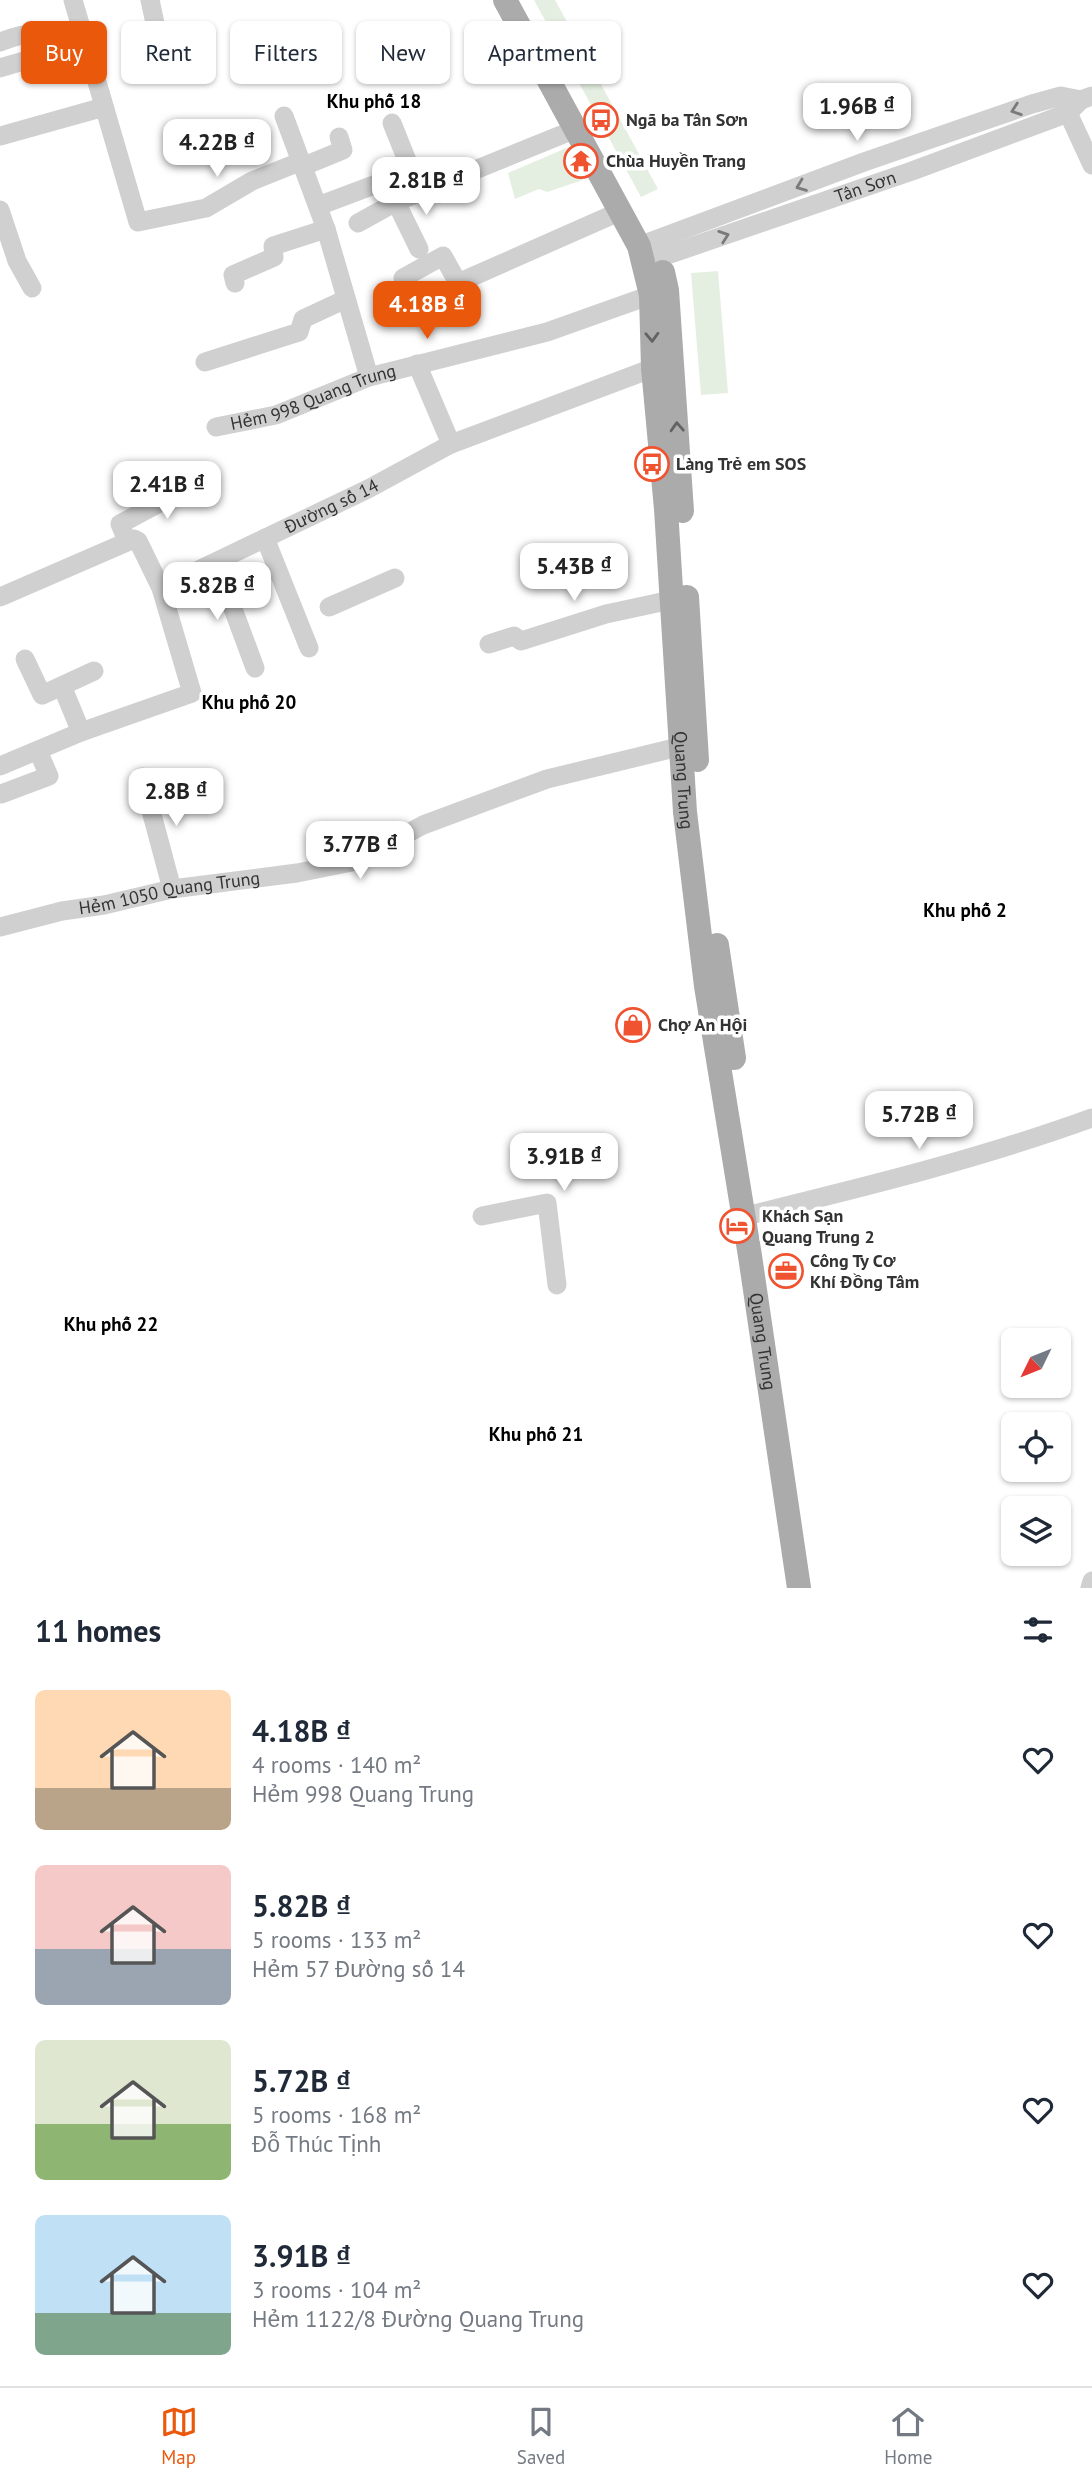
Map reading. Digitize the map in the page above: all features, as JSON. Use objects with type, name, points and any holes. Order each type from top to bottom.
[{"type":"main road","name":"Quang Trung","points":[[505,0],[621,211],[650,252],[653,368],[671,600],[688,744]]},
{"type":"main road","name":"Quang Trung","points":[[524,0],[667,290],[674,374],[688,744],[706,986],[765,1313],[785,1387],[815,1588]]},
{"type":"main road","name":"Quang Trung","points":[[692,811],[704,860],[754,1214],[799,1588]]},
{"type":"street","points":[[73,0],[79,21]]},
{"type":"street","points":[[150,0],[155,21]]},
{"type":"street","points":[[0,42],[21,34]]},
{"type":"street","points":[[0,68],[21,62]]},
{"type":"street","points":[[97,84],[138,222],[206,208],[252,181],[343,150],[339,136]]},
{"type":"street","points":[[1075,101],[1092,165]]},
{"type":"street","name":"Tân Sơn","points":[[650,252],[912,171],[1075,101]]},
{"type":"street","points":[[0,136],[104,107]]},
{"type":"street","points":[[284,116],[326,229],[369,377]]},
{"type":"street","points":[[392,123],[420,192]]},
{"type":"street","points":[[358,223],[396,202],[576,130]]},
{"type":"street","points":[[318,206],[382,182],[396,202],[419,249]]},
{"type":"street","points":[[0,210],[17,261],[32,288]]},
{"type":"street","points":[[403,278],[443,256],[458,283],[621,211]]},
{"type":"street","points":[[235,283],[233,275],[274,257],[273,246],[326,229]]},
{"type":"street","name":"Hẻm 998 Quang Trung","points":[[216,427],[276,415],[369,377],[547,332],[651,295]]},
{"type":"street","points":[[205,362],[299,332],[303,318],[346,299]]},
{"type":"street","points":[[417,364],[452,444]]},
{"type":"street","name":"Đường số 14","points":[[161,589],[368,489],[452,444],[653,368]]},
{"type":"street","points":[[127,541],[120,523],[180,492]]},
{"type":"street","points":[[265,538],[309,648]]},
{"type":"street","points":[[0,597],[134,539],[138,541],[161,589],[192,693],[0,766]]},
{"type":"street","points":[[216,563],[255,668]]},
{"type":"street","points":[[329,607],[395,578]]},
{"type":"street","points":[[489,644],[514,636],[521,641],[606,614],[671,600]]},
{"type":"street","points":[[25,659],[42,695],[94,671]]},
{"type":"street","points":[[62,686],[81,733]]},
{"type":"street","name":"Hẻm 1050 Quang Trung","points":[[0,927],[62,911],[104,905],[172,889],[297,873],[357,861],[423,825],[547,779],[688,744]]},
{"type":"street","points":[[1,794],[49,776],[38,751]]},
{"type":"street","points":[[142,777],[172,889]]},
{"type":"street","points":[[754,1214],[915,1174],[1092,1118]]},
{"type":"street","points":[[482,1216],[547,1203],[557,1285]]},
{"type":"street","points":[[1090,1588],[1092,1581]]},
{"type":"green space","points":[[534,0],[555,0],[566,21],[545,21]]},
{"type":"green space","points":[[580,84],[601,84],[658,189],[641,197]]},
{"type":"green space","points":[[571,146],[583,180],[547,192],[539,189],[515,199],[508,173]]},
{"type":"green space","points":[[718,271],[728,393],[701,395],[691,273]]},
{"type":"place","name":"Ngã ba Tân Sơn","points":[[601,120]]},
{"type":"place","name":"Chùa Huyền Trang","points":[[581,161]]},
{"type":"place","name":"Làng Trẻ em SOS","points":[[652,464]]},
{"type":"place","name":"Chợ An Hội","points":[[633,1025]]},
{"type":"place","name":"Khách Sạn Quang Trung 2","points":[[737,1226]]},
{"type":"place","name":"Công Ty Cơ Khí Đồng Tâm","points":[[786,1271]]},
{"type":"district","name":"Khu phố 18","points":[[374,101]]},
{"type":"district","name":"Khu phố 20","points":[[249,702]]},
{"type":"district","name":"Khu phố 2","points":[[965,910]]},
{"type":"district","name":"Khu phố 22","points":[[111,1324]]},
{"type":"district","name":"Khu phố 21","points":[[536,1434]]}]
